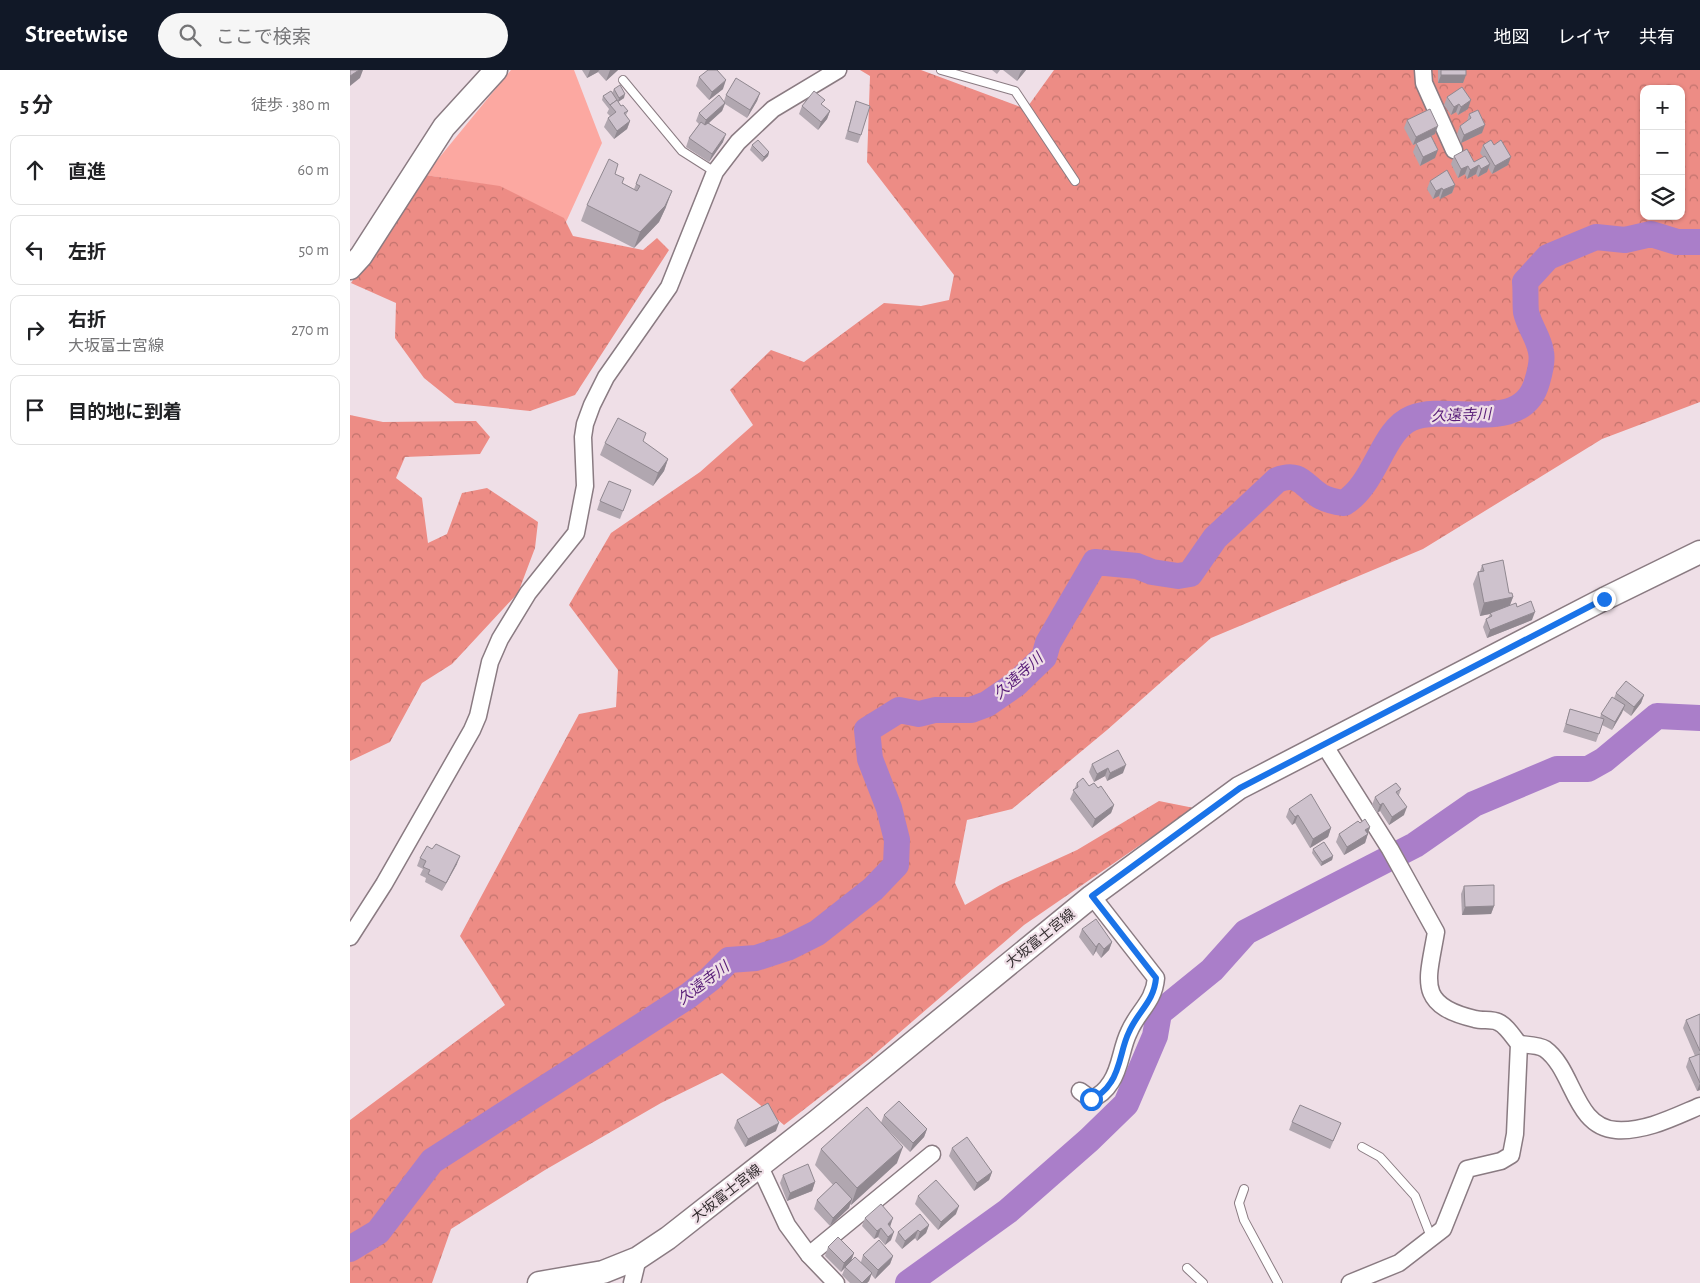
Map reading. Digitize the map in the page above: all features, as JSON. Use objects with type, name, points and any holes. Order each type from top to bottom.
[{"type":"main road","points":[[350,268],[361,256],[444,128],[496,70]]},
{"type":"main road","name":"大坂富士宮線","points":[[539,1283],[603,1272],[638,1258],[668,1238],[760,1167],[1092,896],[1240,788],[1323,743],[1700,552]]},
{"type":"street","points":[[350,937],[384,884],[472,730],[478,716],[490,662],[500,639],[528,593],[576,533],[585,486],[584,424],[606,377],[669,287],[715,172],[738,142],[773,110],[838,70]]},
{"type":"street","points":[[1424,70],[1424,84],[1454,150]]},
{"type":"street","points":[[1323,743],[1390,849],[1436,932],[1428,980],[1430,993],[1438,1003],[1450,1011],[1476,1019],[1499,1022],[1519,1044],[1544,1048],[1553,1056],[1594,1123],[1615,1130],[1652,1126],[1700,1106]]},
{"type":"street","points":[[1080,1091],[1091,1099],[1098,1096],[1111,1082],[1119,1067],[1120,1054],[1129,1031],[1155,992],[1156,978],[1092,896]]},
{"type":"street","points":[[1350,1283],[1399,1263],[1443,1228],[1467,1169],[1501,1162],[1511,1155],[1515,1134],[1519,1044]]},
{"type":"street","points":[[809,1255],[932,1154]]},
{"type":"street","points":[[760,1167],[787,1225],[809,1255],[836,1283]]},
{"type":"street","points":[[632,1283],[638,1258]]},
{"type":"lane","points":[[941,70],[1015,91],[1075,181]]},
{"type":"lane","points":[[623,80],[682,151],[715,172]]},
{"type":"lane","points":[[1362,1147],[1380,1157],[1415,1196],[1431,1237]]},
{"type":"lane","points":[[1244,1190],[1240,1203],[1244,1220],[1278,1283]]},
{"type":"lane","points":[[1187,1268],[1203,1283]]},
{"type":"shaded area","points":[[511,70],[574,70],[602,143],[566,222],[495,186],[425,175]]},
{"type":"green space","points":[[860,70],[921,70],[1026,109],[1054,70],[1700,70],[1700,402],[1602,439],[1423,549],[1211,638],[1107,730],[1012,809],[967,820],[955,883],[965,905],[1000,885],[1077,850],[1159,801],[1194,808],[1024,925],[869,1059],[784,1125],[722,1073],[661,1103],[545,1170],[451,1229],[432,1283],[350,1283],[350,1120],[505,1005],[460,936],[579,714],[616,707],[618,670],[569,605],[611,533],[700,472],[753,425],[730,390],[771,350],[804,362],[884,303],[921,306],[949,300],[954,275],[867,162],[870,76]]},
{"type":"green space","points":[[425,175],[500,186],[564,218],[573,236],[643,250],[657,238],[669,250],[575,395],[530,411],[455,403],[424,378],[395,338],[396,303],[351,283]]},
{"type":"green space","points":[[350,415],[383,422],[476,421],[490,437],[480,454],[405,457],[396,478],[422,498],[428,543],[447,534],[462,493],[487,488],[538,522],[535,548],[518,593],[452,664],[422,683],[390,742],[350,761]]},
{"type":"building","points":[[350,70],[359,70],[350,76]]},
{"type":"building","points":[[708,70],[717,70],[726,80],[712,92],[699,77]]},
{"type":"building","points":[[1441,70],[1466,70],[1466,75],[1441,75]]},
{"type":"building","points":[[736,78],[760,93],[750,110],[726,95]]},
{"type":"building","points":[[620,85],[625,94],[619,98],[614,89]]},
{"type":"building","points":[[1462,87],[1471,100],[1461,107],[1459,104],[1454,107],[1447,97]]},
{"type":"building","points":[[611,91],[617,100],[610,105],[603,96]]},
{"type":"building","points":[[814,91],[825,100],[821,104],[830,111],[821,122],[802,106]]},
{"type":"building","points":[[719,95],[725,103],[706,120],[699,113]]},
{"type":"building","points":[[617,100],[628,111],[624,113],[630,121],[617,131],[608,118],[616,112],[610,105]]},
{"type":"building","points":[[856,101],[870,106],[861,135],[848,131]]},
{"type":"building","points":[[1430,109],[1438,126],[1416,137],[1407,120]]},
{"type":"building","points":[[1478,110],[1485,125],[1464,135],[1460,126],[1471,118],[1469,114]]},
{"type":"building","points":[[701,122],[705,125],[708,123],[726,134],[712,154],[689,138]]},
{"type":"building","points":[[1431,136],[1438,150],[1423,157],[1416,143]]},
{"type":"building","points":[[758,140],[769,152],[764,157],[752,145]]},
{"type":"building","points":[[1491,140],[1494,145],[1501,140],[1511,157],[1495,166],[1483,145]]},
{"type":"building","points":[[1467,149],[1474,162],[1485,156],[1490,164],[1481,169],[1479,165],[1470,170],[1468,166],[1461,169],[1454,156]]},
{"type":"building","points":[[609,159],[618,164],[615,174],[624,178],[622,183],[637,191],[640,186],[636,184],[640,174],[672,191],[665,206],[640,232],[587,205]]},
{"type":"building","points":[[1447,170],[1455,185],[1436,191],[1430,181]]},
{"type":"building","points":[[618,418],[646,433],[643,441],[668,459],[658,473],[605,443]]},
{"type":"building","points":[[609,481],[631,490],[623,511],[600,501]]},
{"type":"building","points":[[1503,560],[1509,593],[1512,593],[1513,597],[1484,603],[1478,572],[1484,571],[1482,565]]},
{"type":"building","points":[[1531,601],[1535,612],[1490,630],[1486,619],[1492,616],[1490,613],[1516,603],[1517,607]]},
{"type":"building","points":[[1626,681],[1644,695],[1634,707],[1616,693]]},
{"type":"building","points":[[1612,697],[1625,705],[1615,722],[1601,714]]},
{"type":"building","points":[[1570,709],[1604,719],[1599,734],[1566,724]]},
{"type":"building","points":[[1118,750],[1126,765],[1110,773],[1108,768],[1097,774],[1092,764]]},
{"type":"building","points":[[1083,778],[1089,786],[1094,783],[1098,788],[1101,786],[1114,805],[1095,819],[1073,790],[1078,787],[1077,783]]},
{"type":"building","points":[[1396,783],[1401,789],[1396,792],[1407,807],[1392,817],[1383,803],[1380,805],[1375,797]]},
{"type":"building","points":[[1311,794],[1331,828],[1313,839],[1298,815],[1295,817],[1289,809]]},
{"type":"building","points":[[1365,819],[1370,827],[1365,830],[1368,834],[1347,847],[1339,834],[1358,821],[1360,823]]},
{"type":"building","points":[[1324,842],[1333,856],[1322,862],[1313,849]]},
{"type":"building","points":[[436,844],[460,856],[446,883],[428,874],[430,870],[423,867],[426,861],[420,858],[427,846],[432,849]]},
{"type":"building","points":[[1494,885],[1494,906],[1465,907],[1464,886]]},
{"type":"building","points":[[1096,919],[1112,942],[1104,949],[1099,943],[1096,947],[1082,929]]},
{"type":"building","points":[[1700,1014],[1700,1051],[1686,1020]]},
{"type":"building","points":[[1700,1054],[1700,1083],[1689,1058]]},
{"type":"building","points":[[899,1101],[927,1129],[913,1143],[884,1115]]},
{"type":"building","points":[[768,1103],[779,1123],[748,1139],[737,1120]]},
{"type":"building","points":[[1300,1105],[1341,1123],[1333,1141],[1292,1122]]},
{"type":"building","points":[[867,1107],[903,1147],[857,1188],[821,1149]]},
{"type":"building","points":[[967,1137],[992,1172],[977,1183],[952,1148]]},
{"type":"building","points":[[808,1164],[815,1182],[790,1193],[783,1175]]},
{"type":"building","points":[[936,1180],[959,1206],[941,1222],[918,1196]]},
{"type":"building","points":[[836,1182],[852,1199],[833,1218],[817,1200]]},
{"type":"building","points":[[881,1204],[893,1218],[888,1224],[894,1232],[888,1237],[881,1228],[877,1231],[865,1218]]},
{"type":"building","points":[[920,1214],[929,1225],[920,1232],[918,1230],[905,1241],[898,1232]]},
{"type":"building","points":[[838,1237],[854,1253],[844,1263],[828,1247]]},
{"type":"building","points":[[879,1240],[893,1256],[878,1270],[863,1255]]},
{"type":"building","points":[[855,1257],[872,1273],[862,1283],[845,1267]]},
{"type":"waterway","name":"久遠寺川","points":[[350,1249],[378,1232],[432,1161],[688,996],[710,979],[729,960],[756,958],[787,948],[817,933],[873,889],[896,865],[897,840],[889,808],[870,759],[867,730],[899,710],[919,714],[935,710],[971,710],[987,704],[1016,684],[1044,657],[1048,643],[1095,562],[1137,566],[1152,572],[1178,576],[1190,574],[1215,538],[1277,480],[1291,477],[1296,478],[1323,497],[1344,503],[1364,483],[1393,434],[1402,424],[1412,418],[1427,414],[1483,415],[1501,413],[1516,408],[1529,398],[1537,382],[1542,355],[1526,312],[1525,282],[1548,257],[1596,237],[1625,240],[1651,234],[1677,242],[1700,242]]},
{"type":"waterway","points":[[908,1283],[1008,1211],[1089,1140],[1126,1104],[1155,1036],[1159,1013],[1212,970],[1246,932],[1415,845],[1474,804],[1557,769],[1588,769],[1604,760],[1657,716],[1700,718]]},
{"type":"route","points":[[1091,1099],[1098,1096],[1111,1082],[1119,1067],[1120,1054],[1129,1031],[1155,992],[1156,978],[1092,896],[1174,834],[1240,788],[1323,743],[1604,599]]}]
